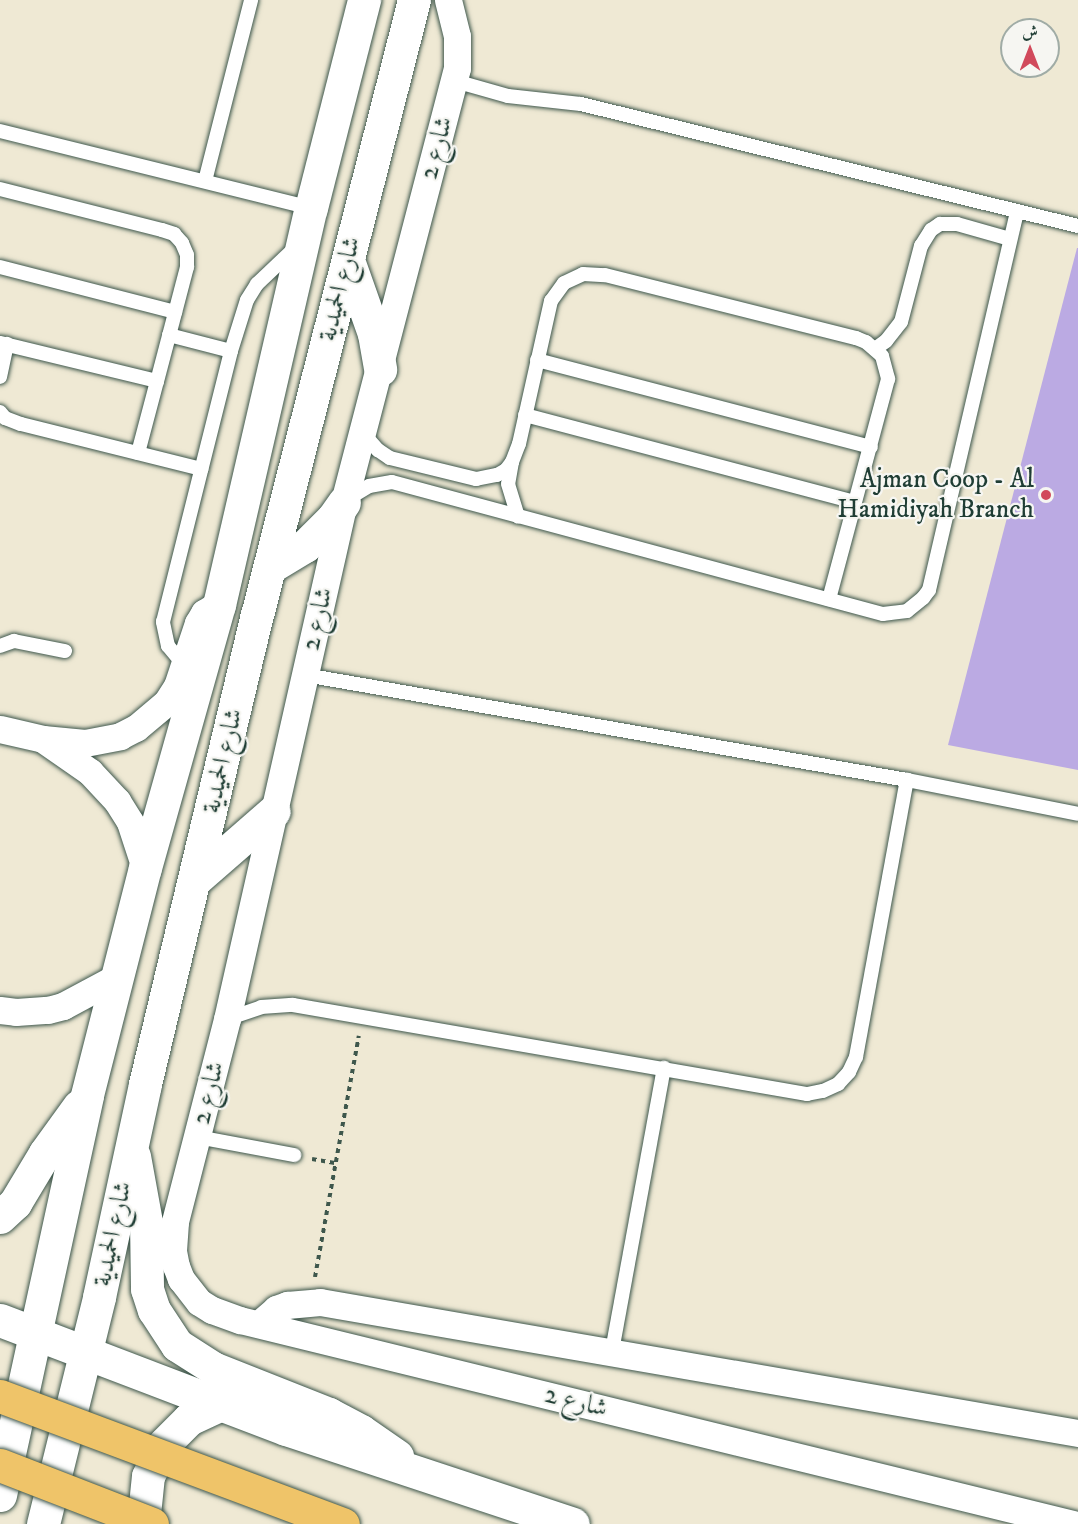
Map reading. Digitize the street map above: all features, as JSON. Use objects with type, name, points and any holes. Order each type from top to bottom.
[{"type":"main road","points":[[0,1396],[343,1524]]},
{"type":"main road","points":[[0,1465],[152,1524]]},
{"type":"street","name":"شارع الحميدية","points":[[0,1495],[87,1095],[145,868],[219,604],[311,208],[363,0]]},
{"type":"street","name":"شارع الحميدية","points":[[43,1524],[86,1352],[131,1149],[270,567],[414,0]]},
{"type":"street","name":"شارع 2","points":[[448,0],[458,36],[459,52],[454,81],[344,502],[228,1019],[173,1237],[176,1266],[185,1285],[200,1302],[225,1316],[1073,1524]]},
{"type":"street","points":[[348,260],[374,334],[380,369]]},
{"type":"street","points":[[270,567],[288,558],[313,540],[344,502]]},
{"type":"street","points":[[0,729],[44,739],[85,743],[120,736],[136,728],[166,703],[177,686],[198,623],[204,613],[219,604]]},
{"type":"street","points":[[44,739],[90,772],[117,801],[130,822],[145,868]]},
{"type":"street","points":[[196,879],[274,811]]},
{"type":"street","points":[[0,1010],[16,1012],[48,1010],[63,1006],[117,977]]},
{"type":"street","points":[[0,1217],[15,1203],[45,1153],[87,1095]]},
{"type":"street","points":[[131,1149],[143,1197],[147,1289],[154,1310],[177,1345],[213,1368],[329,1414],[361,1431],[419,1475]]},
{"type":"street","points":[[259,1324],[276,1309],[310,1301],[612,1351],[1078,1433]]},
{"type":"street","points":[[0,1320],[221,1404],[419,1475],[573,1524]]},
{"type":"street","points":[[143,1524],[148,1476],[164,1444],[189,1419],[221,1404]]},
{"type":"lane","points":[[205,182],[251,0]]},
{"type":"lane","points":[[454,81],[508,96],[581,104],[1078,226]]},
{"type":"lane","points":[[0,131],[311,208]]},
{"type":"lane","points":[[0,189],[174,234],[182,243],[187,255],[187,267],[138,453]]},
{"type":"lane","points":[[344,502],[369,486],[392,482],[883,614],[895,614],[916,605],[929,590],[1017,211]]},
{"type":"lane","points":[[874,348],[886,341],[901,322],[921,246],[931,230],[940,225],[957,224],[1010,239]]},
{"type":"lane","points":[[184,665],[168,646],[163,622],[241,315],[257,284],[304,240]]},
{"type":"lane","points":[[0,267],[175,312]]},
{"type":"lane","points":[[518,516],[510,495],[512,462],[525,416],[551,301],[556,291],[573,277],[594,273],[856,338],[874,348],[882,356],[888,379],[829,599]]},
{"type":"lane","points":[[169,335],[231,351]]},
{"type":"lane","points":[[0,377],[3,343],[157,381]]},
{"type":"lane","points":[[537,360],[871,447]]},
{"type":"lane","points":[[0,412],[5,418],[21,424],[201,469]]},
{"type":"lane","points":[[525,416],[855,502]]},
{"type":"lane","points":[[363,433],[378,450],[390,458],[476,479],[497,475],[512,462]]},
{"type":"lane","points":[[0,646],[14,641],[65,651]]},
{"type":"lane","points":[[305,675],[907,780],[1078,814]]},
{"type":"lane","points":[[228,1019],[261,1006],[277,1004],[807,1094],[823,1091],[838,1084],[849,1072],[856,1057],[907,780]]},
{"type":"lane","points":[[612,1351],[664,1068]]},
{"type":"lane","points":[[197,1137],[294,1155]]},
{"type":"path","points":[[310,1301],[363,1017]]},
{"type":"building","name":"Ajman Coop - Al Hamidiyah Branch","points":[[1078,248],[1078,770],[948,745]]},
{"type":"place","name":"Ajman Coop - Al Hamidiyah Branch","points":[[1046,495]]}]
